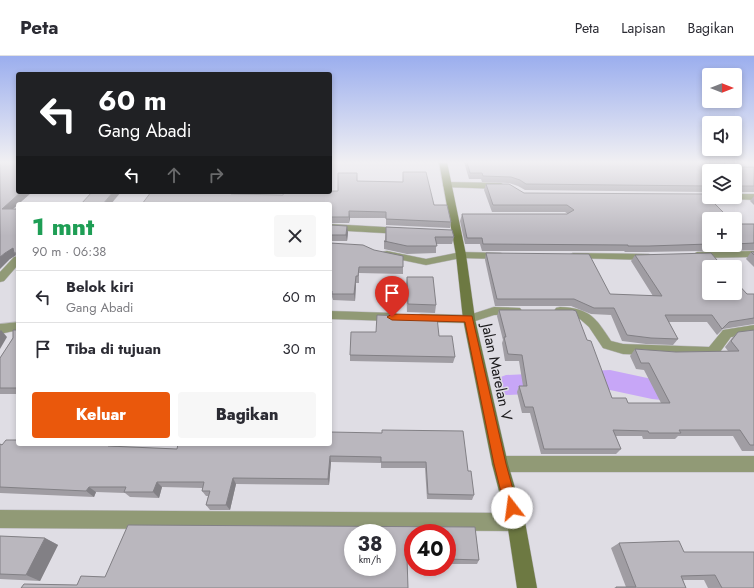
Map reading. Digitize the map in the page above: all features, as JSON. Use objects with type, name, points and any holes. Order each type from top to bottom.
[{"type":"street","name":"Jalan Marelan V","points":[[448,187],[456,216],[450,233],[461,255],[469,319],[500,464],[516,522],[527,588]]},
{"type":"street","points":[[504,187],[509,187]]},
{"type":"street","points":[[742,197],[754,197]]},
{"type":"street","points":[[332,227],[409,231]]},
{"type":"street","points":[[374,252],[426,262],[461,255],[509,256]]},
{"type":"street","points":[[686,256],[754,254]]},
{"type":"street","points":[[565,256],[659,256]]},
{"type":"street","points":[[0,278],[16,261]]},
{"type":"street","points":[[332,316],[469,319],[494,311],[525,311]]},
{"type":"street","points":[[548,311],[571,311],[583,314],[590,319],[607,345],[623,349],[712,352],[727,333],[754,330]]},
{"type":"street","points":[[0,329],[16,326]]},
{"type":"street","points":[[500,464],[754,464]]},
{"type":"street","points":[[0,519],[516,522]]},
{"type":"building","points":[[0,187],[16,187],[16,194],[19,194],[2,209],[16,209],[16,253],[14,253],[13,248],[0,257]]},
{"type":"building","points":[[338,187],[430,187],[434,205],[447,205],[451,222],[386,219],[386,212],[349,211],[349,217],[332,217],[332,202],[144,202],[150,194],[283,195],[332,194],[332,191],[338,191]]},
{"type":"building","points":[[487,187],[514,187],[524,193],[702,194],[702,204],[715,204],[723,212],[702,212],[702,244],[649,246],[483,244],[482,238],[467,238],[462,214],[567,214],[574,210],[567,205],[493,205]]},
{"type":"building","points":[[90,194],[111,194],[105,202],[83,202]]},
{"type":"building","points":[[742,224],[754,224],[754,243],[742,244]]},
{"type":"building","points":[[332,225],[347,226],[346,235],[332,235]]},
{"type":"building","points":[[386,227],[452,230],[454,237],[435,237],[437,246],[407,246],[386,241]]},
{"type":"building","points":[[332,243],[363,245],[374,250],[403,256],[403,267],[359,267],[358,276],[356,276],[354,294],[332,294]]},
{"type":"building","points":[[486,253],[589,254],[610,294],[662,296],[635,255],[711,253],[717,260],[702,260],[702,300],[742,300],[742,289],[747,294],[754,294],[754,318],[729,322],[722,329],[712,315],[665,315],[678,339],[651,338],[627,335],[614,308],[594,308],[574,299],[497,299]]},
{"type":"building","points":[[407,277],[433,277],[436,305],[408,304]]},
{"type":"building","points":[[499,310],[576,311],[587,340],[591,341],[612,398],[626,398],[628,403],[670,403],[649,363],[641,363],[635,349],[676,352],[739,351],[731,341],[738,332],[754,330],[754,445],[750,445],[740,430],[679,430],[681,433],[649,433],[648,431],[613,430],[621,449],[544,449],[533,407],[525,407],[519,386],[527,386],[522,355],[508,354],[504,337],[506,337]]},
{"type":"building","points":[[377,315],[437,317],[439,336],[452,336],[455,357],[350,355],[351,332],[376,332]]},
{"type":"building","points":[[13,330],[16,330],[16,388],[0,388],[0,358],[13,338]]},
{"type":"building","points":[[382,430],[463,431],[468,471],[471,471],[474,495],[428,494],[426,462],[381,462],[381,457],[330,456],[328,479],[233,478],[226,505],[206,505],[210,491],[202,491],[204,482],[157,482],[153,492],[124,492],[126,487],[89,487],[86,491],[0,487],[0,444],[2,445],[6,440],[16,440],[16,446],[108,446],[177,449],[178,446],[332,446],[332,432],[382,433]]},
{"type":"building","points":[[128,525],[344,526],[344,576],[396,576],[396,527],[404,527],[404,576],[408,576],[408,588],[21,588],[24,584],[77,585],[81,576],[105,577]]},
{"type":"building","points":[[456,527],[475,527],[479,560],[456,559]]},
{"type":"building","points":[[0,536],[45,538],[26,575],[0,574]]},
{"type":"building","points":[[679,541],[684,552],[754,552],[754,588],[722,588],[715,575],[681,576],[686,588],[616,588],[636,587],[619,543]]},
{"type":"waterway","points":[[506,385],[610,380],[652,389],[682,392]]},
{"type":"route","points":[[392,317],[469,319],[500,464],[512,508]]}]
